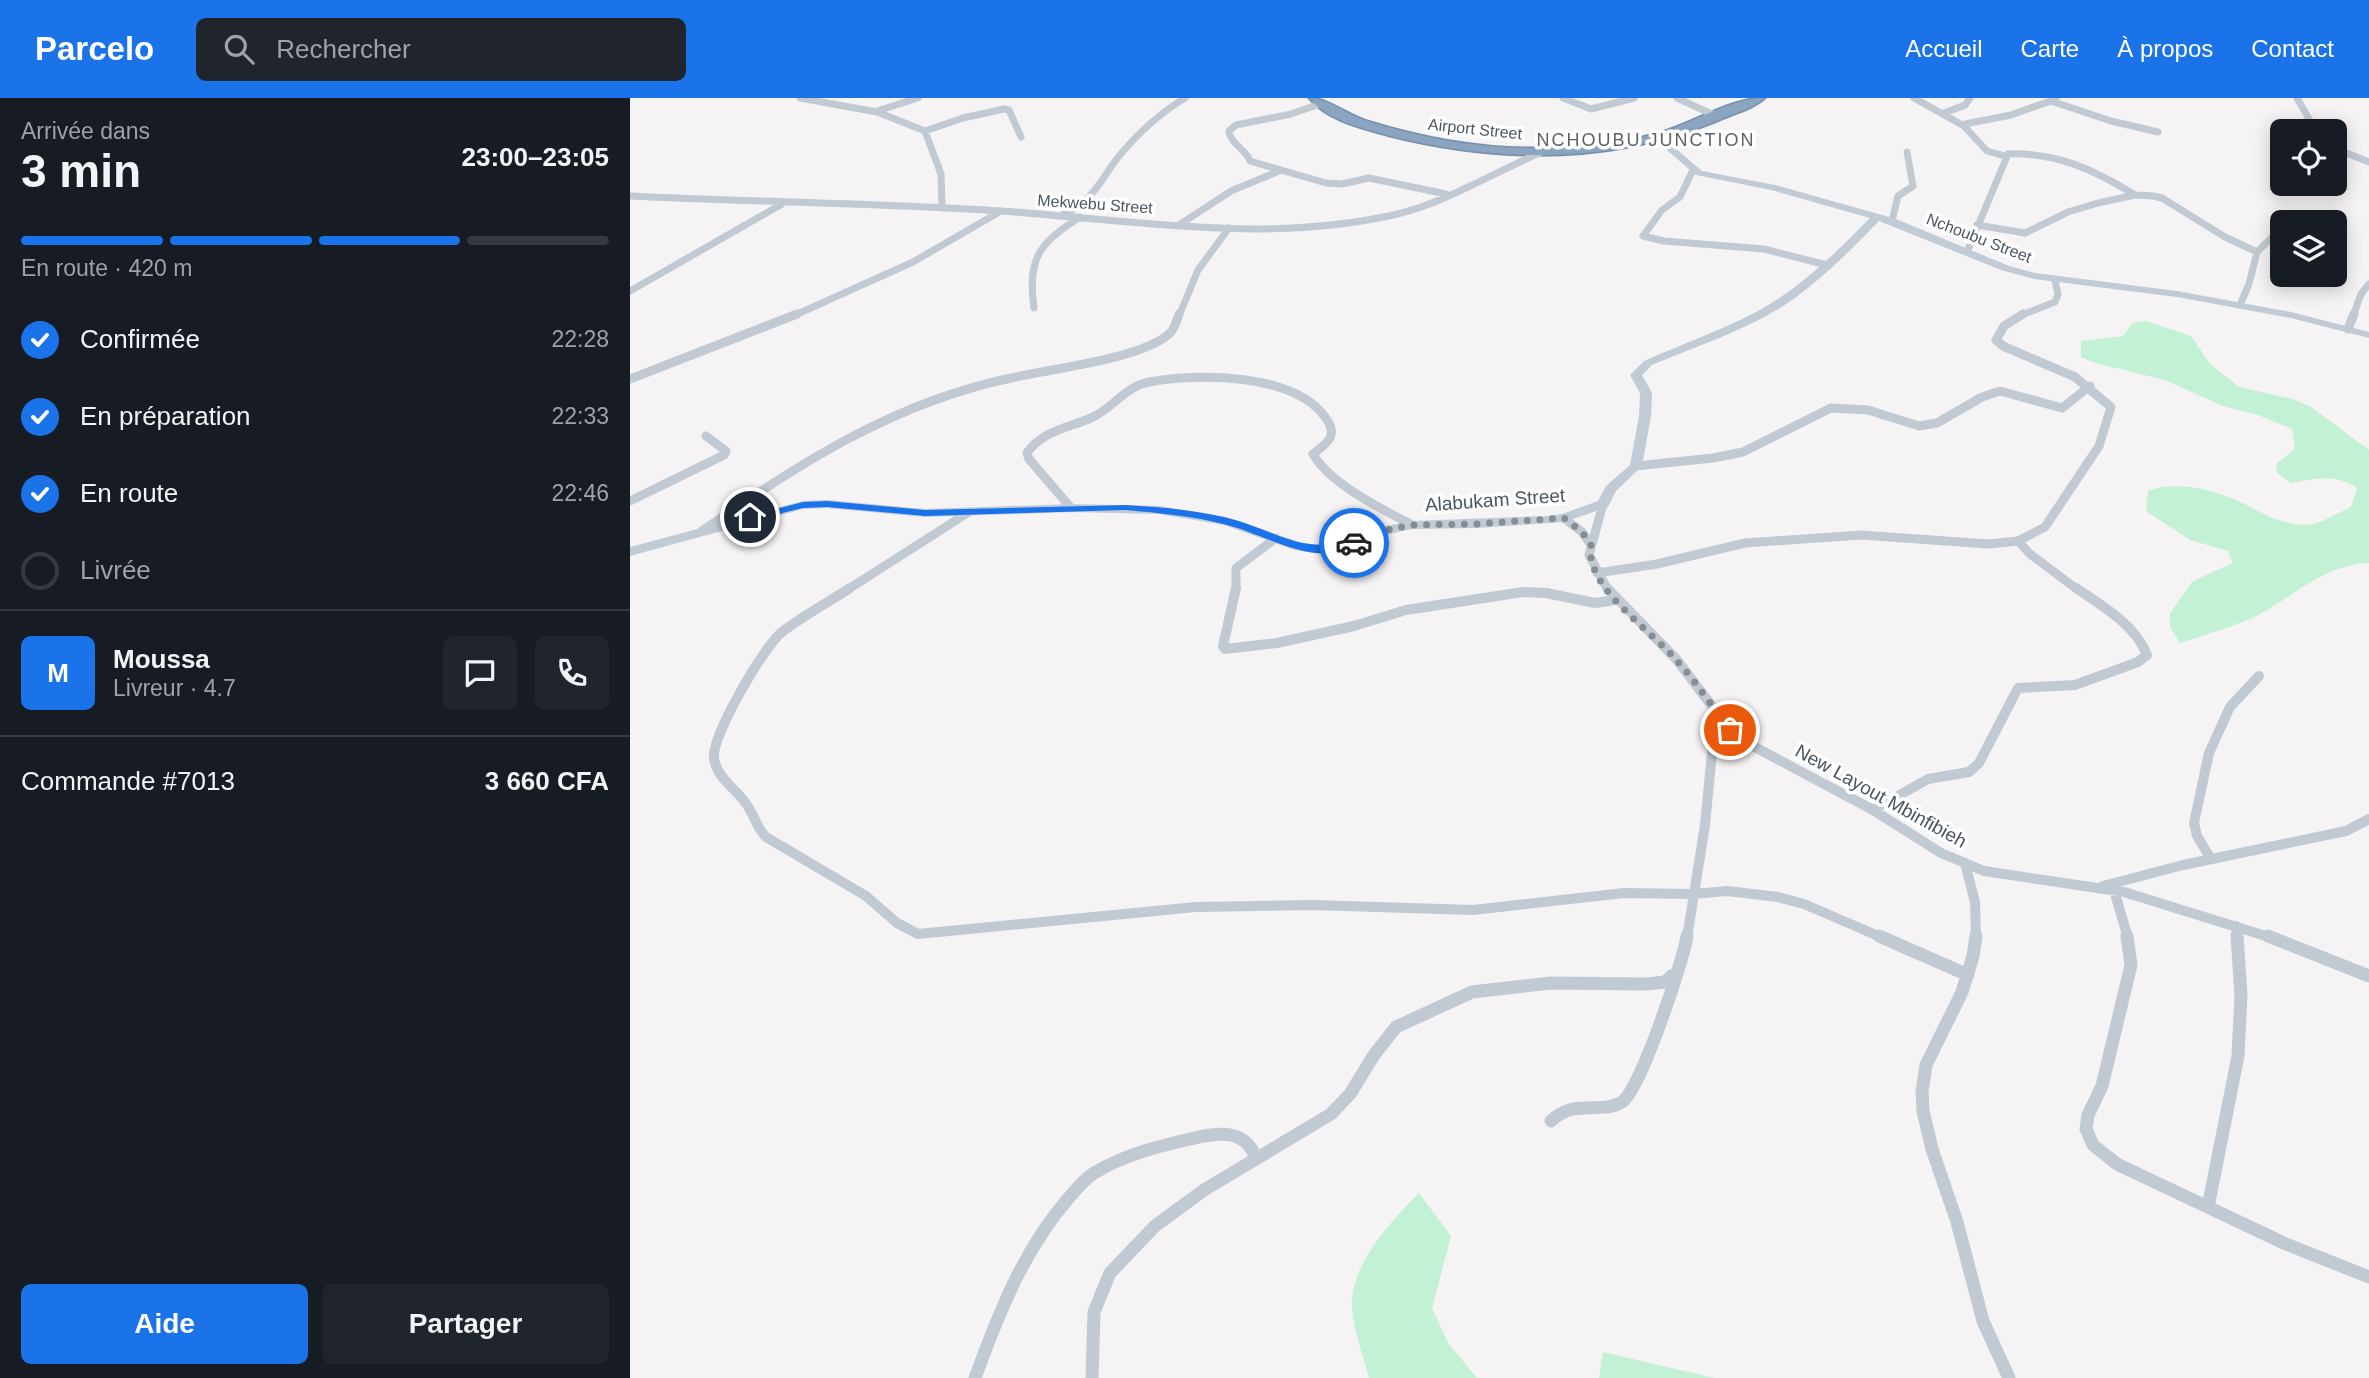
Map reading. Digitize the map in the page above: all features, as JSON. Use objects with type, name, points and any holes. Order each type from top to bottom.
[{"type":"highway","name":"Airport Street","points":[[1317,101],[1356,121],[1413,138],[1482,149],[1544,151],[1596,148],[1658,138],[1759,98]]},
{"type":"street","points":[[800,98],[877,111],[925,131],[962,118],[1004,109],[1009,110],[1021,137]]},
{"type":"street","points":[[877,111],[918,98]]},
{"type":"street","points":[[1061,215],[1081,208],[1090,201],[1113,164],[1157,116],[1185,98]]},
{"type":"street","points":[[1563,98],[1591,109],[1634,98]]},
{"type":"street","points":[[1677,98],[1716,116]]},
{"type":"street","points":[[1914,98],[1965,124],[1987,151],[2005,156],[2013,153],[2042,156],[2089,166],[2135,195]]},
{"type":"street","points":[[1944,113],[1965,105],[1970,98]]},
{"type":"street","points":[[2297,98],[2309,119]]},
{"type":"street","points":[[1965,124],[2011,116],[2054,99],[2111,121],[2158,132]]},
{"type":"street","points":[[1317,101],[1231,128],[1229,138],[1247,153],[1247,159],[1279,171],[1337,184],[1369,178],[1446,194]]},
{"type":"street","points":[[925,131],[941,174],[942,208]]},
{"type":"street","points":[[1658,138],[1693,170],[1681,197],[1650,221],[1642,233],[1645,237],[1764,249],[1827,265]]},
{"type":"street","name":"Mekwebu Street","points":[[630,196],[1001,211],[1229,228],[1296,227],[1370,219],[1410,210],[1544,151]]},
{"type":"street","points":[[1892,221],[1898,196],[1913,186],[1907,152]]},
{"type":"street","points":[[2347,153],[2369,162]]},
{"type":"street","points":[[1966,253],[2005,156]]},
{"type":"street","name":"Nchoubu Street","points":[[1693,170],[1772,187],[1892,221],[2005,268],[2054,281],[2140,288],[2240,305],[2369,335]]},
{"type":"street","points":[[1180,225],[1231,191],[1279,171]]},
{"type":"street","points":[[1977,225],[2025,233],[2068,212],[2135,195],[2162,198],[2217,232],[2257,252]]},
{"type":"street","points":[[630,291],[782,204]]},
{"type":"street","points":[[630,379],[784,319],[907,265],[1001,211]]},
{"type":"street","points":[[1034,308],[1031,292],[1044,245],[1080,217]]},
{"type":"street","points":[[1636,466],[1645,416],[1646,393],[1636,375],[1648,363],[1761,314],[1792,295],[1877,217]]},
{"type":"street","points":[[702,531],[764,488],[834,445],[906,410],[993,382],[1117,355],[1154,343],[1170,334],[1191,282],[1213,246],[1229,228]]},
{"type":"street","points":[[2240,305],[2249,284],[2257,252],[2270,240]]},
{"type":"street","points":[[1597,573],[1657,564],[1745,543],[1861,535],[1988,544],[2018,541],[2045,527],[2099,446],[2111,407],[2090,386],[2052,365],[2003,346],[1996,340],[2000,329],[2013,319],[2055,302],[2058,294],[2054,281]]},
{"type":"street","points":[[2348,330],[2361,294],[2369,284]]},
{"type":"street","points":[[1071,508],[1029,459],[1029,448],[1052,433],[1096,416],[1139,384],[1209,379],[1268,384],[1304,397],[1321,411],[1332,427],[1331,440],[1312,454],[1314,459],[1345,485],[1412,525]]},
{"type":"street","points":[[1603,504],[1611,489],[1636,466],[1738,453],[1791,430],[1822,410],[1847,407],[1885,414],[1922,427],[1943,419],[1990,393],[2013,392],[2049,407],[2062,408],[2090,386]]},
{"type":"street","points":[[630,501],[726,453],[706,436]]},
{"type":"street","name":"Alabukam Street","points":[[631,553],[702,531],[803,505],[827,504],[925,513],[1126,508],[1226,521],[1308,549],[1336,548],[1386,530],[1412,525],[1564,518],[1603,504]]},
{"type":"street","name":"New Layout Mbinfibieh","points":[[1603,504],[1589,555],[1597,573],[1615,600],[1677,660],[1730,730],[1749,744],[1873,810],[1941,853],[1965,863],[1998,875],[2114,890],[2181,908],[2369,976]]},
{"type":"street","points":[[969,512],[780,633],[760,657],[715,741],[714,758],[722,778],[745,802],[758,830],[866,896],[884,913],[910,930],[924,936],[967,928],[1196,907],[1312,905],[1473,910],[1624,893],[1694,894],[1727,891],[1778,897],[1804,904],[1968,975]]},
{"type":"street","points":[[1564,518],[1582,532],[1591,545]]},
{"type":"street","points":[[1276,538],[1236,568],[1237,599],[1229,619],[1223,646],[1225,649],[1251,648],[1290,640],[1354,626],[1406,610],[1523,592],[1546,593],[1595,603],[1615,600]]},
{"type":"street","points":[[1873,810],[1928,779],[1969,772],[1979,763],[2018,688],[2074,685],[2138,662],[2147,655],[2147,650],[2138,637],[2114,615],[2030,557],[2018,541]]},
{"type":"street","points":[[2211,859],[2197,836],[2194,814],[2211,743],[2230,707],[2259,676]]},
{"type":"street","points":[[1551,1121],[1560,1112],[1573,1108],[1619,1104],[1629,1097],[1642,1073],[1686,942],[1705,825],[1716,711]]},
{"type":"street","points":[[2097,888],[2211,859],[2346,831],[2369,819]]},
{"type":"street","points":[[1965,863],[1975,891],[1978,935],[1968,975],[1953,1012],[1932,1048],[1923,1075],[1923,1105],[1929,1136],[1958,1224],[1988,1333],[2009,1378]]},
{"type":"street","points":[[2114,890],[2127,934],[2131,965],[2102,1086],[2088,1115],[2086,1129],[2093,1145],[2118,1164],[2286,1244],[2369,1277]]},
{"type":"street","points":[[2208,1207],[2238,1056],[2241,995],[2236,926]]},
{"type":"street","points":[[1092,1378],[1094,1312],[1110,1273],[1156,1226],[1204,1190],[1331,1114],[1350,1094],[1374,1055],[1396,1027],[1472,992],[1551,983],[1647,984],[1665,982],[1673,975]]},
{"type":"street","points":[[975,1378],[1014,1282],[1033,1248],[1065,1202],[1093,1174],[1142,1151],[1220,1133],[1245,1138],[1254,1149],[1256,1158]]},
{"type":"green space","points":[[2146,321],[2191,336],[2210,364],[2239,387],[2293,399],[2311,407],[2369,450],[2369,563],[2337,569],[2252,618],[2180,643],[2170,627],[2170,613],[2193,581],[2233,563],[2228,551],[2190,540],[2146,511],[2148,491],[2169,486],[2204,489],[2282,521],[2301,525],[2322,521],[2351,507],[2357,488],[2333,479],[2291,483],[2276,472],[2277,463],[2295,449],[2292,429],[2258,415],[2223,406],[2165,380],[2081,357],[2081,341],[2123,336],[2133,323]]},
{"type":"green space","points":[[1419,1193],[1451,1236],[1432,1308],[1448,1343],[1477,1378],[1369,1378],[1352,1308],[1357,1276],[1385,1230]]},
{"type":"green space","points":[[1603,1352],[1714,1378],[1599,1378]]},
{"type":"way so far","points":[[1354,543],[1386,530],[1412,525],[1564,518],[1582,532],[1591,545],[1589,555],[1592,565],[1612,596],[1677,660],[1730,730]]},
{"type":"district","name":"NCHOUBU JUNCTION","points":[[1646,140]]},
{"type":"route","points":[[750,517],[803,505],[827,504],[925,513],[1126,508],[1159,510],[1226,521],[1308,549],[1336,548],[1354,543]]}]
